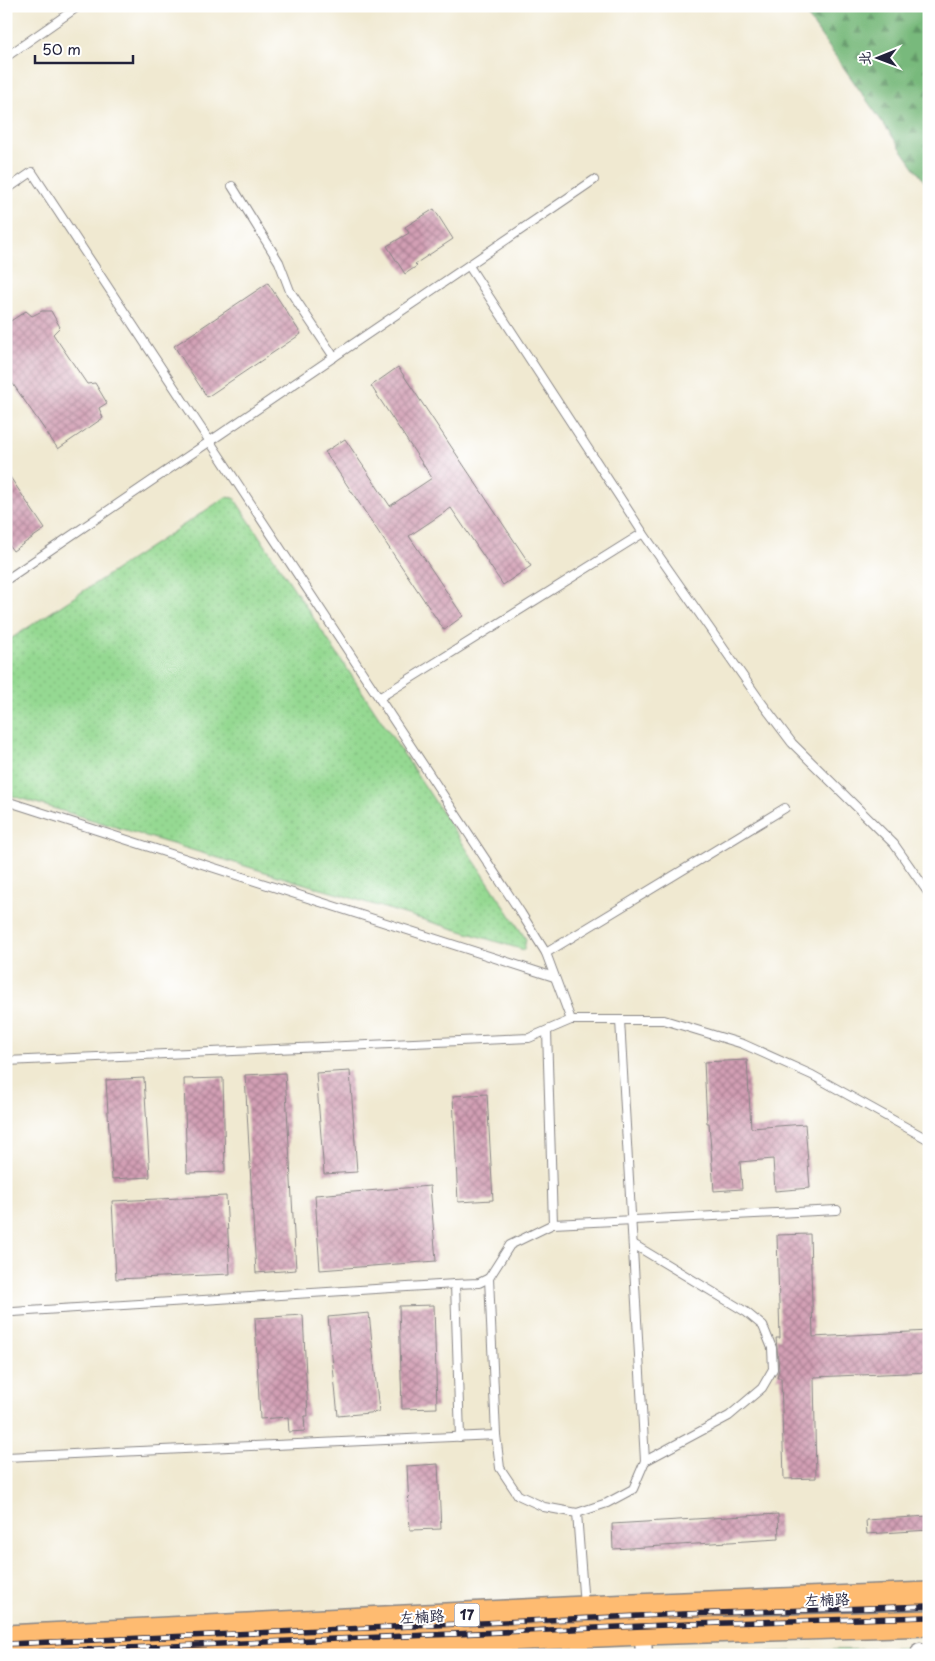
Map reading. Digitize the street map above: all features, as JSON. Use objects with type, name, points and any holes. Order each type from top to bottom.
[{"type":"main road","name":"左楠路","points":[[6,1638],[584,1609],[929,1595]]},
{"type":"main road","name":"左楠路","points":[[125,1655],[643,1644],[929,1623]]},
{"type":"street","points":[[641,1607],[643,1644]]},
{"type":"lane","points":[[6,57],[79,6]]},
{"type":"lane","points":[[6,190],[32,172],[522,913],[546,953],[570,1020]]},
{"type":"lane","points":[[6,580],[594,180]]},
{"type":"lane","points":[[232,186],[279,262],[290,291],[334,357]]},
{"type":"lane","points":[[469,266],[643,533],[761,702],[792,743],[894,844],[929,894]]},
{"type":"lane","points":[[379,698],[643,533]]},
{"type":"lane","points":[[6,801],[554,977]]},
{"type":"lane","points":[[546,953],[785,808]]},
{"type":"lane","points":[[6,1062],[529,1038],[570,1020],[664,1020],[743,1044],[812,1075],[929,1140]]},
{"type":"lane","points":[[489,1278],[496,1435],[500,1468],[518,1495],[544,1507],[577,1513],[606,1503],[633,1489],[645,1461],[620,1020]]},
{"type":"lane","points":[[547,1031],[553,1224]]},
{"type":"lane","points":[[13,1312],[479,1283],[489,1278],[510,1245],[553,1224],[837,1210]]},
{"type":"lane","points":[[634,1244],[746,1312],[763,1326],[772,1348],[773,1370],[762,1388],[729,1416],[645,1461]]},
{"type":"lane","points":[[455,1284],[460,1437]]},
{"type":"lane","points":[[6,1457],[496,1435]]},
{"type":"lane","points":[[577,1513],[584,1609]]},
{"type":"green space","points":[[799,6],[929,6],[929,188],[807,16]]},
{"type":"green space","points":[[226,497],[234,498],[526,939],[524,950],[6,794],[6,642]]},
{"type":"green space","points":[[907,1648],[906,1655],[658,1655]]},
{"type":"building","points":[[434,209],[453,239],[415,264],[417,266],[405,274],[387,246],[409,233],[405,227]]},
{"type":"building","points":[[268,283],[301,334],[207,397],[174,346]]},
{"type":"building","points":[[26,311],[32,316],[42,311],[51,311],[60,327],[53,334],[87,384],[95,383],[107,403],[99,408],[103,418],[58,449],[6,374],[6,324]]},
{"type":"building","points":[[398,367],[531,566],[503,585],[451,508],[409,536],[463,616],[444,630],[325,452],[345,439],[390,506],[432,478],[371,386]]},
{"type":"building","points":[[6,471],[45,529],[13,551],[6,541]]},
{"type":"building","points":[[747,1060],[751,1128],[805,1124],[810,1188],[775,1191],[773,1159],[740,1162],[742,1189],[714,1191],[709,1123],[707,1123],[704,1062]]},
{"type":"building","points":[[350,1071],[357,1172],[324,1174],[316,1073]]},
{"type":"building","points":[[285,1073],[296,1270],[256,1273],[245,1075]]},
{"type":"building","points":[[144,1078],[150,1177],[112,1179],[106,1080]]},
{"type":"building","points":[[223,1078],[225,1172],[187,1173],[184,1079]]},
{"type":"building","points":[[487,1094],[493,1200],[458,1202],[453,1096]]},
{"type":"building","points":[[430,1186],[436,1261],[320,1270],[315,1195]]},
{"type":"building","points":[[226,1196],[230,1274],[116,1279],[112,1201]]},
{"type":"building","points":[[810,1234],[813,1337],[929,1331],[929,1372],[814,1377],[816,1478],[784,1479],[781,1378],[777,1378],[779,1369],[776,1338],[780,1338],[777,1235]]},
{"type":"building","points":[[434,1305],[437,1408],[402,1409],[399,1306]]},
{"type":"building","points":[[369,1313],[379,1412],[338,1416],[328,1317]]},
{"type":"building","points":[[303,1315],[308,1416],[304,1416],[305,1431],[289,1432],[288,1417],[260,1419],[255,1318]]},
{"type":"building","points":[[438,1464],[441,1529],[410,1530],[407,1466]]},
{"type":"building","points":[[778,1514],[779,1539],[613,1549],[612,1524]]},
{"type":"building","points":[[929,1516],[929,1530],[867,1534],[866,1520]]},
{"type":"railway","points":[[6,1644],[684,1614],[929,1606]]},
{"type":"railway","points":[[6,1653],[690,1624],[929,1617]]}]
